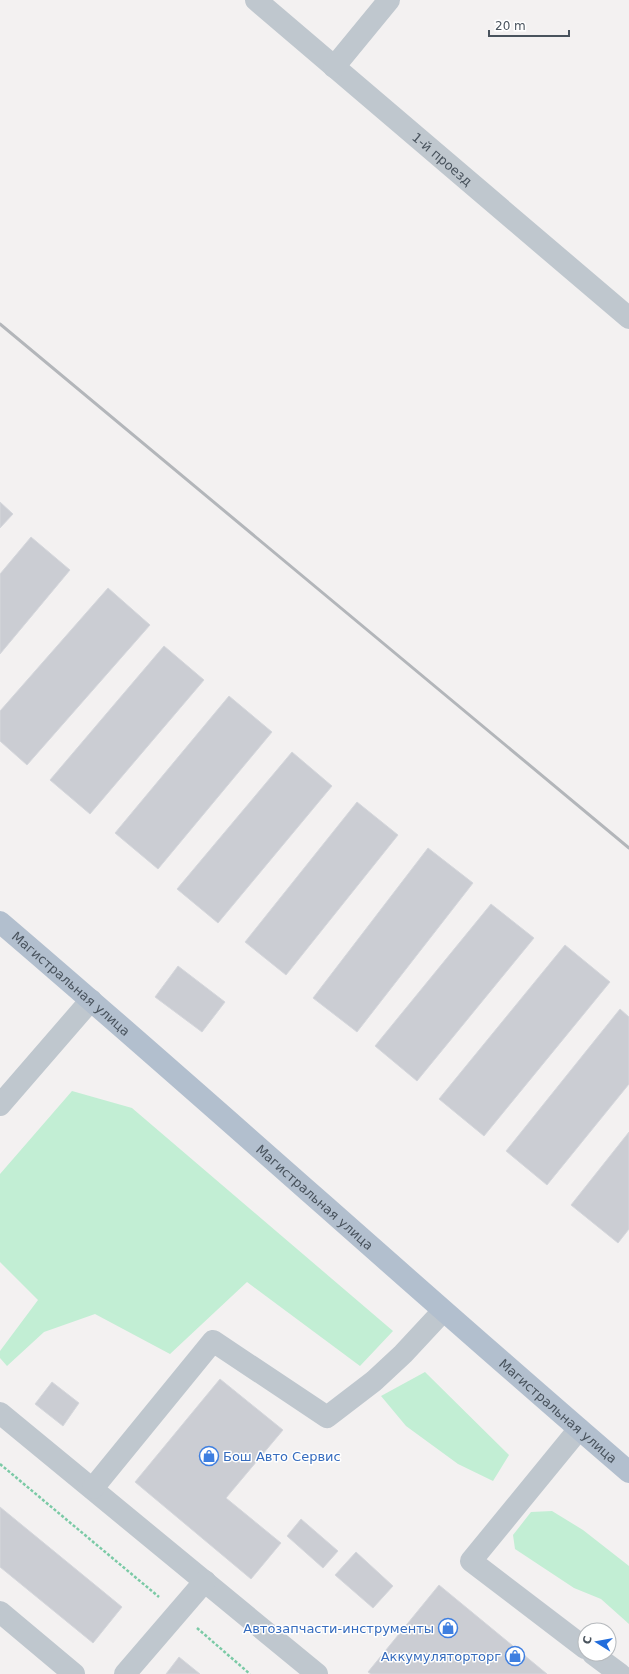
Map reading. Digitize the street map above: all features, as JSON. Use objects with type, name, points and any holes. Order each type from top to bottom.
[{"type":"main road","name":"Магистральная улица","points":[[0,922],[91,1000],[443,1311],[629,1472]]},
{"type":"street","name":"1-й проезд","points":[[256,0],[629,318]]},
{"type":"street","points":[[334,67],[389,0]]},
{"type":"street","points":[[0,1105],[91,1000]]},
{"type":"street","points":[[93,1488],[213,1341],[326,1417],[374,1381],[443,1311]]},
{"type":"street","points":[[0,1413],[93,1488],[317,1674]]},
{"type":"street","points":[[577,1642],[471,1560],[579,1429]]},
{"type":"street","points":[[125,1674],[205,1581]]},
{"type":"street","points":[[0,1612],[74,1674]]},
{"type":"street","points":[[605,1662],[621,1674],[629,1666]]},
{"type":"path","points":[[0,1464],[250,1674]]},
{"type":"green space","points":[[72,1091],[132,1108],[393,1331],[360,1366],[247,1282],[170,1354],[95,1314],[44,1332],[7,1366],[0,1358],[0,1351],[38,1300],[0,1262],[0,1174]]},
{"type":"green space","points":[[425,1372],[509,1455],[493,1481],[458,1464],[406,1426],[381,1396]]},
{"type":"green space","points":[[552,1511],[583,1530],[629,1566],[629,1624],[601,1599],[574,1588],[515,1549],[513,1535],[531,1512]]},
{"type":"building","points":[[0,502],[13,514],[0,528]]},
{"type":"building","points":[[31,537],[70,570],[0,654],[0,574]]},
{"type":"building","points":[[108,588],[150,625],[27,765],[0,741],[0,711]]},
{"type":"building","points":[[164,646],[204,680],[90,814],[50,780]]},
{"type":"building","points":[[229,696],[272,732],[158,869],[115,833]]},
{"type":"building","points":[[292,752],[332,786],[218,923],[177,889]]},
{"type":"building","points":[[357,802],[398,835],[286,975],[245,942]]},
{"type":"building","points":[[428,848],[473,883],[357,1032],[313,998]]},
{"type":"building","points":[[491,904],[534,938],[417,1081],[375,1046]]},
{"type":"building","points":[[565,945],[610,982],[484,1136],[439,1099]]},
{"type":"building","points":[[178,966],[225,1002],[202,1032],[155,997]]},
{"type":"building","points":[[620,1009],[629,1017],[629,1084],[547,1185],[506,1151]]},
{"type":"building","points":[[629,1132],[629,1229],[618,1243],[571,1205]]},
{"type":"building","name":"Бош Авто Сервис","points":[[220,1379],[283,1430],[226,1498],[281,1543],[251,1579],[135,1482]]},
{"type":"building","points":[[52,1382],[79,1403],[63,1426],[35,1404]]},
{"type":"building","points":[[0,1507],[122,1607],[93,1643],[0,1567]]},
{"type":"building","points":[[301,1519],[338,1551],[323,1568],[287,1536]]},
{"type":"building","points":[[356,1552],[393,1586],[373,1608],[335,1575]]},
{"type":"building","name":"Автозапчасти-инструменты","points":[[439,1585],[547,1674],[371,1674],[368,1672]]},
{"type":"building","points":[[179,1657],[200,1674],[166,1674]]},
{"type":"railway","points":[[0,324],[629,848]]},
{"type":"place","name":"Бош Авто Сервис","points":[[209,1456]]},
{"type":"place","name":"Автозапчасти-инструменты","points":[[448,1628]]},
{"type":"place","name":"Аккумуляторторг","points":[[515,1656]]}]
